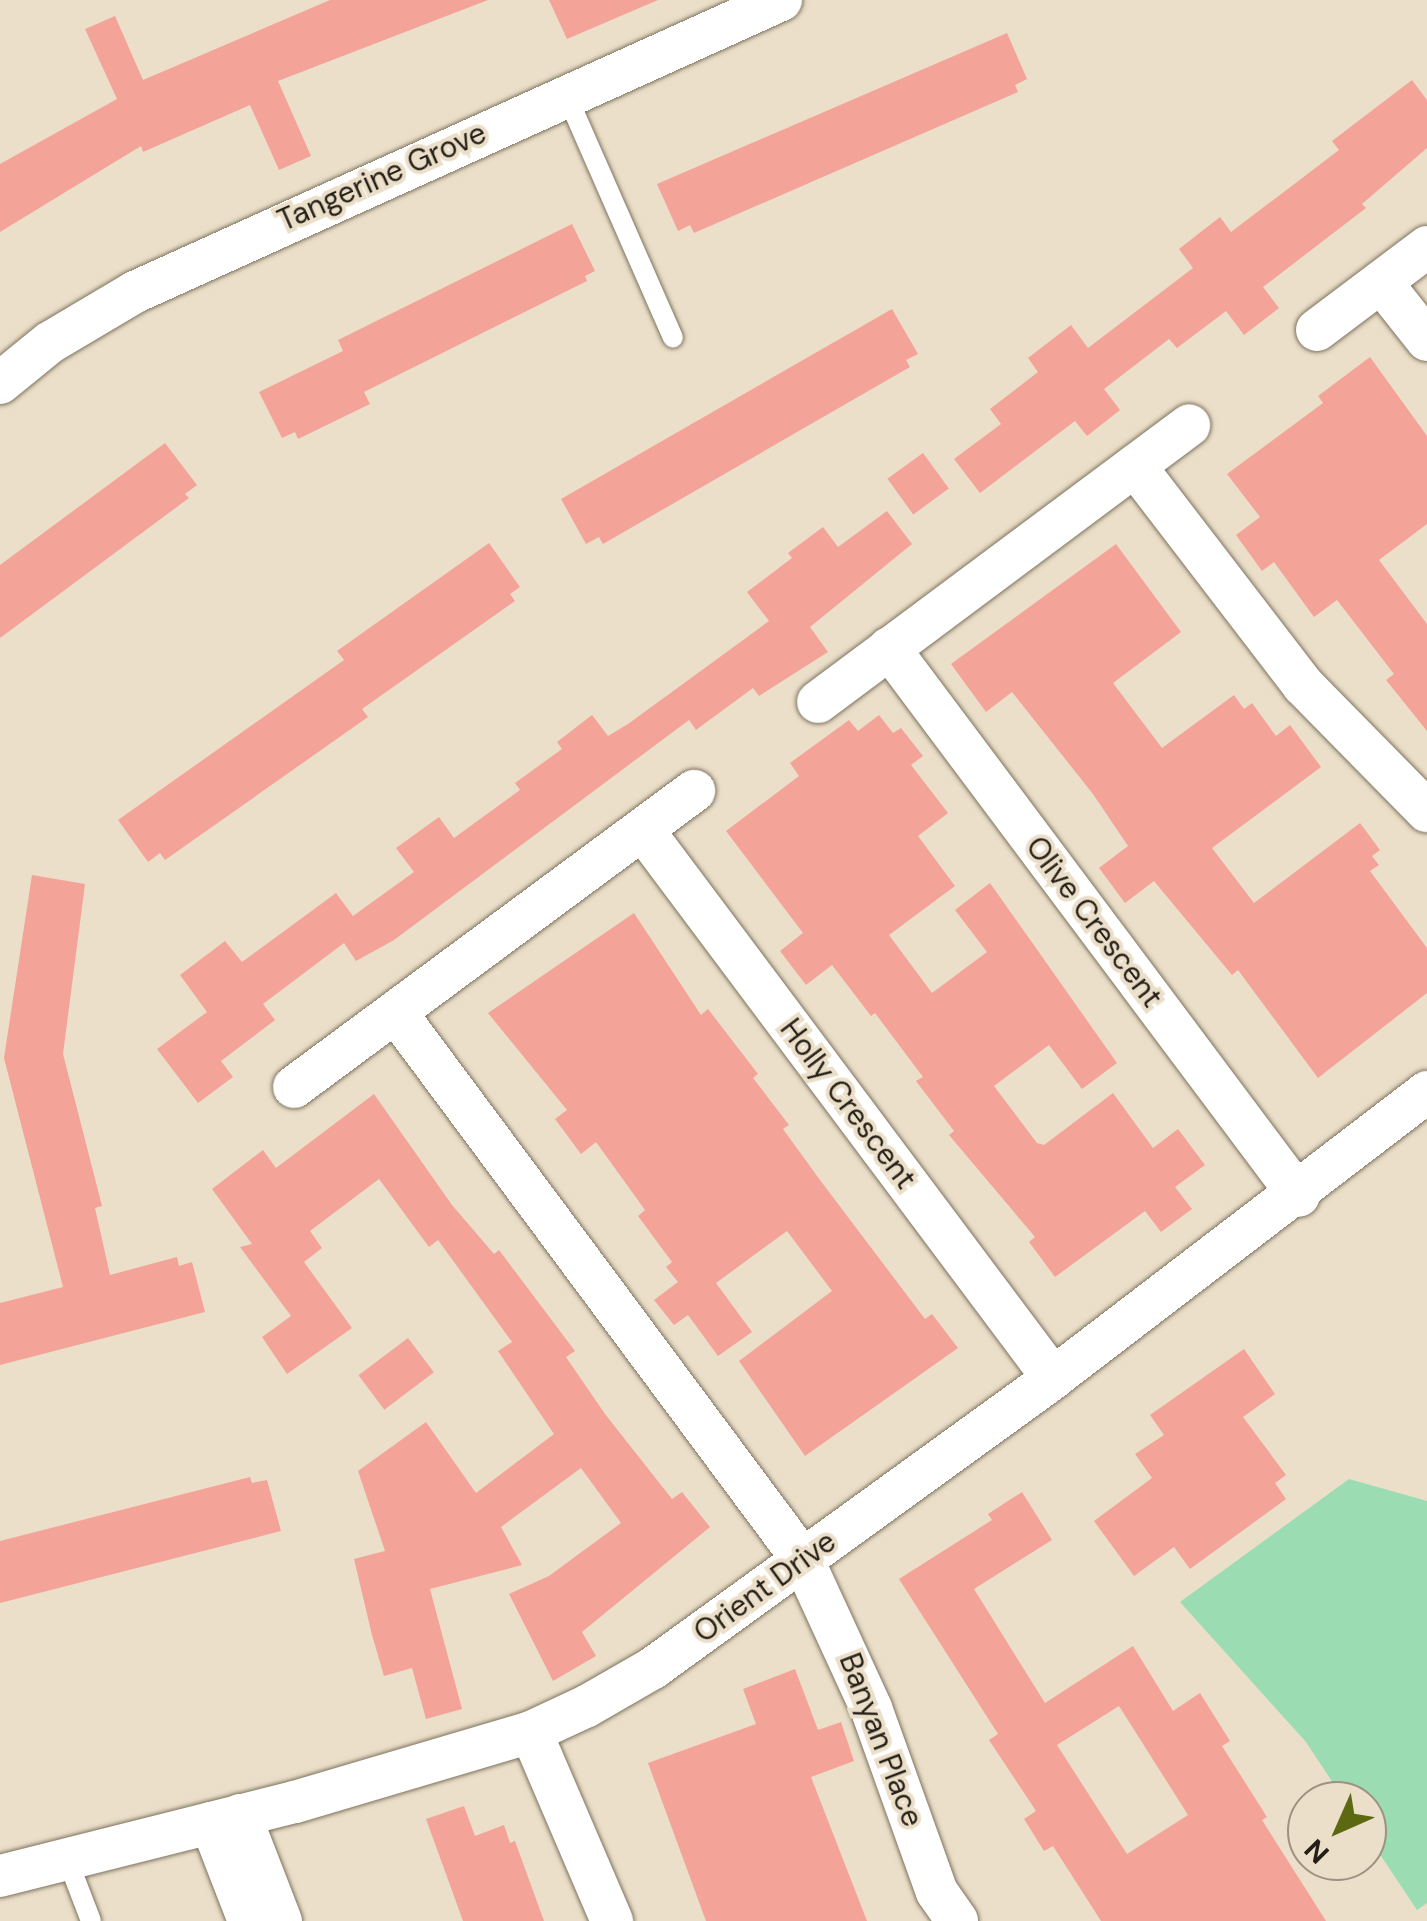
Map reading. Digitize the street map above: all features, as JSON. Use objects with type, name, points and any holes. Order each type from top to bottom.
[{"type":"street","name":"Tangerine Grove","points":[[0,384],[49,343],[135,292],[781,0]]},
{"type":"street","points":[[1317,330],[1427,247]]},
{"type":"street","points":[[1381,282],[1427,340]]},
{"type":"street","points":[[818,702],[1190,426]]},
{"type":"street","points":[[1134,466],[1303,684],[1427,811]]},
{"type":"street","name":"Olive Crescent","points":[[889,648],[1299,1196]]},
{"type":"street","points":[[294,1087],[694,792]]},
{"type":"street","name":"Holly Crescent","points":[[644,830],[1054,1378]]},
{"type":"street","points":[[397,1014],[803,1560]]},
{"type":"street","name":"Orient Drive","points":[[0,1876],[226,1819],[531,1732],[653,1668],[1299,1196],[1427,1092]]},
{"type":"street","name":"Banyan Place","points":[[803,1560],[871,1708],[938,1892],[958,1921]]},
{"type":"street","points":[[531,1732],[612,1921]]},
{"type":"street","points":[[226,1819],[249,1921]]},
{"type":"street","points":[[226,1819],[281,1921]]},
{"type":"lane","points":[[566,94],[673,338]]},
{"type":"lane","points":[[68,1860],[91,1921]]},
{"type":"green space","points":[[1349,1479],[1427,1501],[1427,1903],[1417,1910],[1387,1865],[1387,1781],[1332,1781],[1306,1742],[1180,1602]]},
{"type":"building","points":[[330,0],[488,0],[278,81],[311,156],[279,170],[250,105],[143,152],[141,146],[0,232],[0,164],[117,99],[85,29],[115,16],[143,80]]},
{"type":"building","points":[[549,0],[658,0],[567,39]]},
{"type":"building","points":[[1007,33],[1027,79],[1015,85],[1018,92],[694,233],[690,225],[678,231],[657,184]]},
{"type":"building","points":[[1412,80],[1427,100],[1427,148],[1362,204],[1366,208],[1263,287],[1279,308],[1244,335],[1226,311],[1177,348],[1169,339],[1104,389],[1120,410],[1087,436],[1075,421],[980,493],[954,459],[1001,424],[990,409],[1038,372],[1028,358],[1071,325],[1088,348],[1193,268],[1179,249],[1220,217],[1231,232],[1339,150],[1332,141]]},
{"type":"building","points":[[572,224],[595,271],[585,276],[587,281],[364,392],[370,404],[298,439],[295,432],[282,438],[259,392],[343,351],[338,340]]},
{"type":"building","points":[[892,309],[918,354],[906,360],[910,367],[603,544],[599,537],[586,544],[561,499]]},
{"type":"building","points":[[1370,357],[1427,436],[1427,524],[1379,560],[1427,624],[1427,731],[1386,680],[1394,674],[1337,600],[1314,617],[1274,562],[1262,571],[1236,535],[1260,517],[1227,474],[1323,403],[1318,396]]},
{"type":"building","points":[[165,443],[197,485],[185,494],[189,498],[0,638],[0,565]]},
{"type":"building","points":[[923,453],[949,489],[913,514],[887,479]]},
{"type":"building","points":[[887,511],[912,544],[810,627],[828,652],[759,696],[753,688],[696,730],[689,720],[394,940],[356,961],[344,943],[263,1004],[275,1020],[221,1061],[233,1077],[198,1103],[157,1049],[207,1012],[180,975],[225,941],[242,962],[336,893],[353,916],[414,872],[396,848],[439,817],[454,838],[520,790],[515,783],[562,749],[557,742],[592,715],[608,736],[628,724],[769,621],[747,592],[792,558],[788,553],[823,527],[838,547]]},
{"type":"building","points":[[489,543],[520,587],[510,594],[515,601],[362,709],[368,717],[165,860],[160,853],[148,862],[118,820],[344,660],[337,651]]},
{"type":"building","points":[[1116,544],[1181,632],[1113,683],[1162,748],[1234,695],[1244,709],[1252,703],[1276,736],[1290,725],[1321,767],[1212,848],[1254,903],[1360,823],[1380,850],[1372,856],[1379,865],[1370,871],[1427,948],[1427,993],[1318,1078],[1238,970],[1232,975],[1154,881],[1125,903],[1099,868],[1128,846],[1093,794],[1012,692],[986,712],[951,664]]},
{"type":"building","points":[[879,715],[893,733],[901,728],[923,756],[911,765],[948,813],[918,836],[955,886],[889,935],[932,993],[987,952],[955,910],[990,883],[1117,1063],[1082,1089],[1049,1045],[994,1086],[1037,1143],[1044,1145],[1113,1093],[1153,1148],[1178,1129],[1205,1165],[1175,1187],[1192,1209],[1161,1232],[1145,1211],[1055,1277],[1029,1242],[1035,1237],[949,1135],[954,1131],[916,1081],[923,1077],[875,1013],[871,1016],[832,965],[806,985],[780,951],[803,933],[726,831],[799,776],[790,763],[849,720],[858,731]]},
{"type":"building","points":[[32,875],[85,884],[63,1054],[102,1206],[95,1208],[110,1275],[177,1257],[179,1266],[192,1262],[205,1312],[0,1365],[0,1303],[63,1287],[4,1058]]},
{"type":"building","points":[[634,913],[701,1015],[708,1009],[758,1074],[753,1078],[789,1125],[783,1129],[820,1180],[925,1319],[932,1314],[958,1348],[805,1456],[739,1361],[832,1291],[787,1231],[716,1283],[752,1332],[718,1356],[688,1315],[674,1325],[654,1300],[678,1282],[666,1267],[672,1262],[638,1216],[645,1210],[596,1142],[581,1154],[555,1119],[567,1110],[488,1013]]},
{"type":"building","points":[[374,1094],[452,1205],[494,1254],[499,1250],[575,1351],[566,1357],[605,1414],[672,1499],[682,1492],[710,1527],[582,1632],[596,1656],[553,1681],[509,1594],[549,1576],[621,1523],[581,1468],[501,1527],[522,1565],[430,1589],[462,1709],[426,1719],[412,1668],[384,1676],[372,1635],[354,1559],[385,1551],[358,1471],[426,1422],[476,1493],[554,1434],[498,1351],[512,1342],[438,1240],[429,1247],[379,1179],[310,1231],[322,1248],[304,1262],[352,1328],[287,1374],[262,1337],[291,1316],[240,1247],[252,1244],[212,1189],[263,1150],[276,1168]]},
{"type":"building","points":[[408,1338],[434,1372],[384,1410],[358,1375]]},
{"type":"building","points":[[1244,1349],[1275,1394],[1243,1417],[1286,1475],[1275,1483],[1286,1499],[1190,1569],[1174,1547],[1134,1576],[1094,1521],[1152,1478],[1135,1454],[1164,1435],[1150,1415]]},
{"type":"building","points":[[250,1477],[252,1483],[267,1480],[281,1531],[0,1603],[0,1541]]},
{"type":"building","points":[[1022,1492],[1052,1540],[974,1589],[1045,1703],[1133,1646],[1173,1711],[1200,1693],[1230,1741],[1222,1746],[1267,1817],[1262,1820],[1287,1859],[1287,1881],[1301,1881],[1326,1921],[1101,1921],[1053,1846],[1044,1851],[1024,1819],[1036,1811],[989,1740],[998,1734],[899,1579],[992,1520],[988,1514]],"holes":[[[1119,1706],[1188,1815],[1127,1854],[1057,1745]]]},
{"type":"building","points":[[795,1669],[818,1730],[841,1722],[854,1761],[811,1777],[867,1921],[706,1921],[648,1763],[756,1724],[743,1689]]},
{"type":"building","points":[[464,1806],[475,1836],[504,1825],[510,1843],[515,1841],[544,1921],[463,1921],[426,1819]]}]
